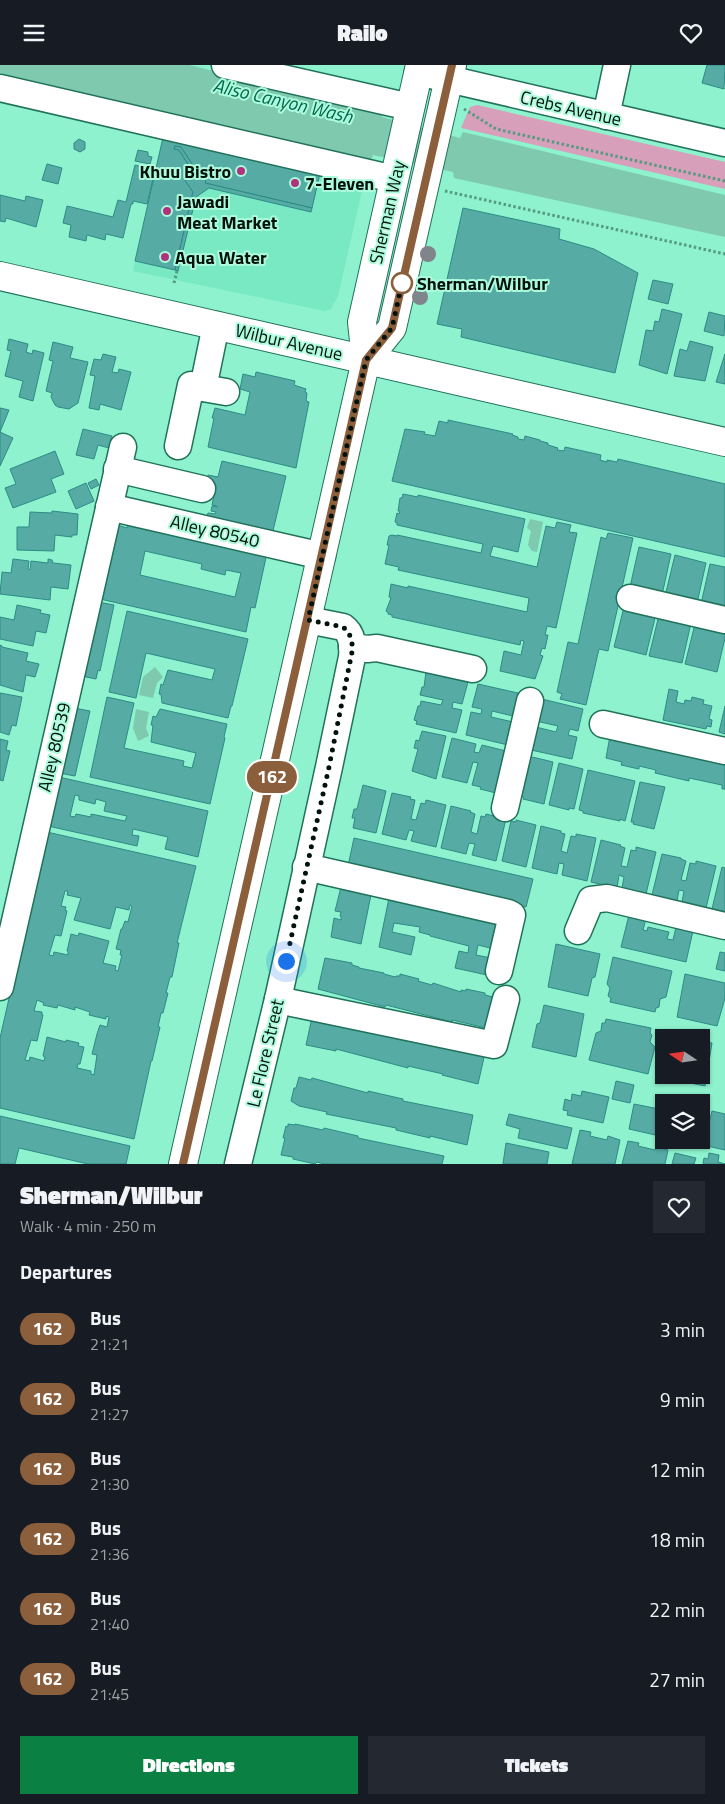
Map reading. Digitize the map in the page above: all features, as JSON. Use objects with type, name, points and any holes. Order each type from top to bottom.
[{"type":"main road","name":"Sherman Way","points":[[183,1164],[366,360],[362,322],[419,68]]},
{"type":"main road","name":"Sherman Way","points":[[366,360],[392,328],[434,187],[452,111],[451,72]]},
{"type":"main road","name":"Wilbur Avenue","points":[[0,276],[725,442]]},
{"type":"street","points":[[225,65],[410,107]]},
{"type":"street","points":[[606,116],[617,65]]},
{"type":"street","name":"Crebs Avenue","points":[[419,68],[451,72],[606,116],[725,143]]},
{"type":"street","points":[[0,88],[394,179]]},
{"type":"street","points":[[178,446],[191,385],[215,390],[216,325]]},
{"type":"street","name":"Alley 80539","points":[[0,987],[120,458],[202,489]]},
{"type":"street","name":"Alley 80540","points":[[109,507],[322,556]]},
{"type":"street","points":[[630,598],[725,620]]},
{"type":"street","points":[[308,620],[343,627],[349,634],[352,647],[377,648],[473,669]]},
{"type":"street","name":"Le Flore Street","points":[[238,1164],[278,999],[329,767],[352,647]]},
{"type":"street","points":[[505,808],[530,701]]},
{"type":"street","points":[[603,724],[725,751]]},
{"type":"street","points":[[306,867],[512,915],[499,971]]},
{"type":"street","points":[[578,931],[591,901],[607,898],[725,926]]},
{"type":"street","points":[[278,999],[494,1045],[506,999]]},
{"type":"path","points":[[452,111],[496,129],[725,181]]},
{"type":"path","points":[[434,187],[725,254]]},
{"type":"path","points":[[174,283],[177,271]]},
{"type":"shaded area","points":[[477,105],[725,162],[725,189],[461,128],[470,107]]},
{"type":"shaded area","points":[[162,146],[365,178],[338,296],[331,309],[325,311],[133,271]]},
{"type":"water","name":"Aliso Canyon Wash","points":[[0,65],[189,65],[383,112],[382,117],[460,138],[463,132],[725,195],[725,237],[454,178],[453,172],[373,155],[371,160],[0,73]]},
{"type":"water","points":[[530,519],[543,522],[537,552],[532,551],[528,545],[531,531],[527,528]]},
{"type":"water","points":[[155,667],[163,677],[157,683],[153,698],[139,695],[143,677]]},
{"type":"water","points":[[136,709],[149,712],[146,728],[149,736],[138,741],[133,728]]},
{"type":"building","points":[[707,65],[725,65],[724,89],[702,83]]},
{"type":"building","points":[[164,133],[321,169],[312,208],[205,183],[208,171],[194,167],[181,147],[175,146],[174,149],[179,150],[188,164],[184,179],[193,192],[175,270],[135,261]]},
{"type":"building","points":[[79,139],[85,142],[85,149],[80,152],[74,149],[74,143]]},
{"type":"building","points":[[175,146],[181,147],[194,167],[208,171],[205,183],[312,208],[311,212],[209,188],[196,197],[178,271],[175,270],[193,192],[184,179],[188,164],[179,150],[174,149]]},
{"type":"building","points":[[138,150],[148,152],[148,156],[152,157],[150,164],[135,161]]},
{"type":"building","points":[[47,164],[62,168],[58,184],[42,180]]},
{"type":"building","points":[[135,165],[155,170],[147,204],[133,201],[133,204],[131,204],[123,238],[106,234],[105,240],[87,235],[86,241],[69,237],[71,225],[63,223],[67,206],[113,217],[118,200],[126,202]]},
{"type":"building","points":[[0,195],[25,201],[26,196],[43,200],[36,227],[6,218],[5,222],[0,221]]},
{"type":"building","points":[[463,208],[560,229],[559,239],[594,249],[638,273],[615,373],[461,337],[462,329],[437,324]]},
{"type":"building","points":[[653,280],[673,284],[668,304],[648,299]]},
{"type":"building","points":[[662,309],[682,314],[667,374],[639,365],[646,330],[653,331],[655,321],[659,322]]},
{"type":"building","points":[[709,312],[725,316],[724,336],[704,331]]},
{"type":"building","points":[[9,339],[28,344],[26,352],[32,354],[33,350],[44,353],[33,401],[19,397],[23,381],[5,376],[11,351],[7,350]]},
{"type":"building","points":[[690,341],[713,347],[705,381],[674,376],[680,349],[687,351]]},
{"type":"building","points":[[53,342],[73,347],[70,358],[88,362],[78,403],[69,409],[55,405],[51,397],[52,393],[46,391],[53,361],[49,360]]},
{"type":"building","points":[[103,354],[116,357],[112,372],[118,373],[119,369],[131,372],[121,410],[100,404],[99,410],[89,408],[95,376],[90,375],[94,359],[101,360]]},
{"type":"building","points":[[725,354],[725,384],[716,382]]},
{"type":"building","points":[[256,372],[295,381],[294,385],[306,389],[306,401],[309,402],[296,468],[208,447],[215,408],[245,415],[250,392],[240,389],[243,374],[255,377]]},
{"type":"building","points":[[0,408],[9,410],[0,432]]},
{"type":"building","points":[[448,420],[513,434],[518,439],[524,440],[525,436],[540,440],[558,448],[557,450],[564,451],[565,447],[601,455],[600,460],[607,462],[607,460],[617,462],[618,459],[725,484],[725,557],[392,481],[405,429],[425,432],[424,434],[435,436],[439,421],[448,423]]},
{"type":"building","points":[[83,429],[112,436],[109,448],[98,445],[94,459],[76,455]]},
{"type":"building","points":[[0,432],[13,438],[0,466]]},
{"type":"building","points":[[55,451],[64,474],[51,479],[56,492],[13,508],[5,488],[16,484],[10,469]]},
{"type":"building","points":[[222,461],[286,476],[272,535],[206,519],[208,513],[215,514],[216,512],[211,511],[212,506],[217,507],[212,505],[216,485],[206,483],[208,475],[218,477]]},
{"type":"building","points":[[96,479],[99,485],[91,489],[88,483]]},
{"type":"building","points":[[86,483],[94,501],[76,509],[68,491]]},
{"type":"building","points":[[403,494],[418,497],[418,495],[525,519],[518,552],[493,546],[490,556],[537,567],[546,526],[555,528],[557,522],[571,525],[569,532],[577,533],[556,628],[547,626],[545,635],[548,635],[545,649],[542,648],[540,655],[543,656],[535,679],[500,671],[504,651],[521,655],[524,641],[521,640],[520,645],[392,617],[392,615],[388,614],[386,611],[391,598],[389,597],[391,584],[527,612],[529,598],[398,570],[399,567],[385,564],[389,536],[392,535],[481,553],[483,544],[397,525],[395,522],[397,513],[399,514],[400,511],[398,511],[400,498],[402,498]]},
{"type":"building","points":[[52,511],[78,514],[77,535],[72,535],[72,537],[55,535],[54,551],[17,550],[17,527],[29,527],[30,512],[52,513]]},
{"type":"building","points":[[128,521],[267,553],[255,608],[251,607],[246,632],[100,599],[117,525],[127,528]],"holes":[[[145,551],[202,564],[201,569],[225,575],[226,570],[241,573],[235,597],[140,575]]]},
{"type":"building","points":[[608,533],[633,538],[608,651],[599,649],[586,705],[560,699],[562,694],[557,692],[568,642],[578,644],[601,537],[606,539]]},
{"type":"building","points":[[639,547],[671,554],[662,595],[630,587]]},
{"type":"building","points":[[675,555],[706,563],[697,603],[665,596]]},
{"type":"building","points":[[13,559],[29,561],[28,569],[30,570],[31,561],[48,563],[48,559],[52,560],[53,563],[71,565],[68,589],[51,587],[50,600],[0,594],[2,572],[11,573]]},
{"type":"building","points":[[710,564],[725,567],[725,610],[701,604]]},
{"type":"building","points":[[98,602],[114,605],[100,671],[98,670],[96,679],[86,677],[83,669]]},
{"type":"building","points":[[17,605],[41,610],[40,613],[50,615],[46,633],[36,631],[33,646],[0,639],[0,617],[14,620]]},
{"type":"building","points":[[624,607],[656,614],[646,655],[614,647]]},
{"type":"building","points":[[127,611],[248,639],[228,718],[162,703],[161,694],[159,694],[161,684],[163,685],[168,670],[212,680],[215,669],[146,653],[136,698],[109,692]]},
{"type":"building","points":[[659,615],[691,623],[682,663],[649,656]]},
{"type":"building","points":[[695,624],[725,630],[717,672],[685,664]]},
{"type":"building","points":[[0,645],[28,653],[26,661],[39,664],[35,677],[26,675],[23,692],[0,685]]},
{"type":"building","points":[[426,672],[468,682],[462,704],[453,702],[452,708],[462,710],[456,733],[416,724],[417,721],[414,720],[421,701],[441,705],[443,700],[420,695],[422,687],[424,687]]},
{"type":"building","points":[[478,684],[518,693],[516,712],[514,711],[513,716],[492,711],[491,717],[513,722],[508,745],[466,735],[471,712],[481,714],[482,709],[472,707]]},
{"type":"building","points":[[669,689],[678,691],[676,702],[684,704],[685,700],[691,701],[692,697],[704,700],[703,704],[712,706],[709,719],[712,720],[711,727],[707,726],[706,729],[663,720]]},
{"type":"building","points":[[0,693],[22,697],[16,726],[12,725],[9,735],[0,732]]},
{"type":"building","points":[[107,697],[134,703],[124,748],[184,761],[183,766],[192,768],[196,753],[151,742],[153,716],[156,717],[160,709],[227,724],[210,804],[90,777]]},
{"type":"building","points":[[542,699],[583,709],[578,731],[570,729],[568,735],[577,737],[572,759],[531,750],[536,727],[556,732],[558,726],[536,721]]},
{"type":"building","points":[[725,706],[725,734],[719,732]]},
{"type":"building","points":[[74,708],[90,711],[75,776],[59,773]]},
{"type":"building","points":[[422,731],[446,736],[436,779],[412,771],[418,749],[414,748],[416,740],[419,741]]},
{"type":"building","points":[[610,736],[725,762],[725,789],[722,789],[722,785],[689,778],[689,781],[655,773],[656,770],[639,766],[639,769],[621,765],[622,762],[606,758]]},
{"type":"building","points":[[452,738],[476,744],[474,752],[479,753],[482,745],[506,751],[496,793],[472,785],[478,763],[473,762],[467,783],[442,777]]},
{"type":"building","points":[[0,739],[8,741],[6,750],[10,751],[3,781],[0,780]]},
{"type":"building","points":[[528,756],[553,762],[544,804],[523,799],[524,797],[520,796]]},
{"type":"building","points":[[559,763],[583,769],[574,809],[569,808],[569,810],[549,805]]},
{"type":"building","points":[[588,770],[635,781],[625,821],[583,813],[583,811],[579,810]]},
{"type":"building","points":[[59,777],[208,811],[198,857],[165,849],[168,837],[133,829],[132,835],[139,836],[137,846],[48,826]],"holes":[[[75,795],[79,796],[79,800],[95,804],[96,799],[106,802],[104,811],[127,816],[125,821],[91,814],[91,817],[76,814],[75,817],[70,816]]]},
{"type":"building","points":[[640,782],[665,787],[654,829],[631,822]]},
{"type":"building","points":[[363,785],[386,791],[376,833],[353,828],[355,818],[352,818],[354,809],[357,809]]},
{"type":"building","points":[[392,793],[411,797],[410,799],[415,800],[411,819],[416,820],[421,803],[425,804],[426,800],[446,805],[436,847],[411,841],[414,831],[409,830],[406,840],[382,834]]},
{"type":"building","points":[[451,806],[471,811],[475,814],[471,832],[477,834],[481,816],[485,817],[486,814],[506,819],[496,861],[472,855],[475,844],[469,843],[466,854],[441,848]]},
{"type":"building","points":[[516,820],[536,825],[526,867],[502,861],[511,821],[516,822]]},
{"type":"building","points":[[541,826],[561,831],[561,833],[565,834],[561,851],[567,853],[571,836],[576,837],[576,834],[596,838],[587,881],[562,875],[564,864],[559,863],[557,874],[532,868]]},
{"type":"building","points":[[47,832],[196,866],[177,943],[179,943],[172,977],[170,977],[166,993],[168,993],[163,1013],[161,1013],[158,1027],[160,1027],[134,1139],[0,1108],[0,1038]],"holes":[[[65,891],[68,891],[67,895],[81,898],[74,920],[110,929],[116,907],[129,910],[130,905],[132,906],[128,922],[125,921],[121,929],[116,949],[121,950],[120,955],[122,955],[118,971],[115,970],[116,966],[103,963],[109,941],[79,933],[78,936],[71,934],[67,951],[68,955],[54,952],[53,956],[49,955],[55,935],[61,936],[67,911],[65,910],[66,907],[61,906]],[[37,1000],[44,1003],[43,1005],[57,1008],[58,1005],[75,1010],[75,1007],[90,1012],[89,1015],[106,1019],[106,1016],[109,1017],[107,1027],[100,1025],[97,1034],[92,1054],[97,1055],[94,1075],[91,1074],[91,1071],[77,1068],[78,1064],[80,1064],[84,1047],[78,1046],[79,1043],[66,1040],[66,1042],[47,1037],[43,1056],[45,1057],[44,1061],[30,1057],[29,1061],[25,1060],[31,1040],[37,1041],[43,1015],[42,1012],[34,1011]]]},
{"type":"building","points":[[354,838],[533,879],[526,907],[348,866]]},
{"type":"building","points":[[601,840],[621,845],[625,848],[621,866],[627,867],[631,850],[636,851],[636,847],[656,852],[646,894],[622,888],[624,877],[619,875],[617,888],[591,882]]},
{"type":"building","points":[[662,854],[686,861],[681,880],[686,881],[690,863],[696,864],[696,861],[716,866],[706,908],[682,902],[684,891],[679,890],[677,901],[652,895]]},
{"type":"building","points":[[722,867],[725,868],[725,912],[712,909]]},
{"type":"building","points":[[342,883],[372,890],[361,944],[331,937],[334,918],[341,920],[341,912],[335,911]]},
{"type":"building","points":[[390,893],[497,918],[490,948],[478,945],[476,955],[491,958],[487,975],[455,968],[459,951],[468,953],[469,946],[419,932],[420,927],[394,923],[392,932],[415,937],[411,955],[379,947]]},
{"type":"building","points":[[631,907],[648,911],[643,930],[647,931],[648,927],[669,932],[667,939],[673,940],[678,918],[695,922],[686,962],[621,947]]},
{"type":"building","points":[[556,944],[600,954],[595,977],[592,978],[588,996],[548,987]]},
{"type":"building","points":[[720,952],[725,953],[725,971],[716,969]]},
{"type":"building","points":[[613,957],[672,971],[666,997],[660,999],[659,1007],[656,1008],[655,1012],[610,1002],[611,998],[608,996],[610,988],[607,984]]},
{"type":"building","points":[[325,958],[352,963],[352,965],[359,968],[395,977],[400,976],[400,974],[419,979],[418,981],[432,985],[433,983],[461,992],[461,990],[466,991],[466,989],[485,993],[485,995],[493,997],[486,1028],[452,1020],[452,1022],[386,1005],[385,1007],[318,989]]},
{"type":"building","points":[[685,974],[725,983],[725,998],[717,1026],[677,1017]]},
{"type":"building","points":[[544,1005],[584,1014],[576,1057],[532,1047],[537,1024],[540,1023]]},
{"type":"building","points":[[313,1013],[485,1053],[478,1084],[336,1049],[336,1051],[306,1045]]},
{"type":"building","points":[[606,1019],[651,1028],[650,1042],[655,1047],[648,1074],[589,1060],[596,1033],[601,1031],[602,1023],[605,1023]]},
{"type":"building","points":[[299,1077],[311,1080],[312,1078],[368,1093],[368,1091],[403,1099],[403,1101],[473,1115],[467,1145],[326,1114],[327,1112],[299,1106],[291,1101]]},
{"type":"building","points":[[616,1081],[634,1085],[630,1103],[612,1099]]},
{"type":"building","points":[[582,1091],[609,1097],[603,1123],[567,1115],[568,1111],[563,1110],[565,1099],[571,1101],[572,1094],[581,1096]]},
{"type":"building","points":[[634,1104],[655,1108],[655,1135],[629,1129]]},
{"type":"building","points":[[712,1111],[725,1114],[725,1150],[710,1147],[710,1119]]},
{"type":"building","points":[[509,1114],[572,1128],[567,1149],[518,1138],[520,1129],[506,1125]]},
{"type":"building","points":[[0,1116],[130,1146],[126,1164],[88,1164],[19,1148],[15,1164],[0,1164]]},
{"type":"building","points":[[288,1124],[323,1130],[324,1128],[358,1136],[358,1138],[444,1156],[442,1164],[324,1164],[317,1162],[315,1164],[281,1155],[285,1138],[283,1138]]},
{"type":"building","points":[[580,1130],[591,1132],[590,1136],[607,1140],[608,1136],[620,1140],[615,1164],[572,1164]]},
{"type":"building","points":[[628,1141],[639,1143],[638,1146],[655,1150],[668,1150],[665,1164],[622,1164]]},
{"type":"building","points":[[506,1143],[549,1152],[547,1164],[503,1164]]},
{"type":"building","points":[[675,1153],[696,1158],[694,1164],[672,1164]]},
{"type":"building","points":[[709,1153],[719,1155],[718,1162],[725,1164],[703,1164],[704,1158],[708,1159]]},
{"type":"bus line","name":"162","points":[[183,1164],[366,360],[392,328],[452,65]]},
{"type":"place","name":"Khuu Bistro","points":[[241,171]]},
{"type":"place","name":"7-Eleven","points":[[295,183]]},
{"type":"place","name":"Jawadi Meat Market","points":[[167,211]]},
{"type":"place","name":"Aqua Water","points":[[165,257]]},
{"type":"place","name":"Sherman/Wilbur","points":[[402,283]]},
{"type":"route","points":[[286,961],[352,657],[352,641],[347,630],[343,627],[308,620],[366,360],[392,328],[402,283]]}]
